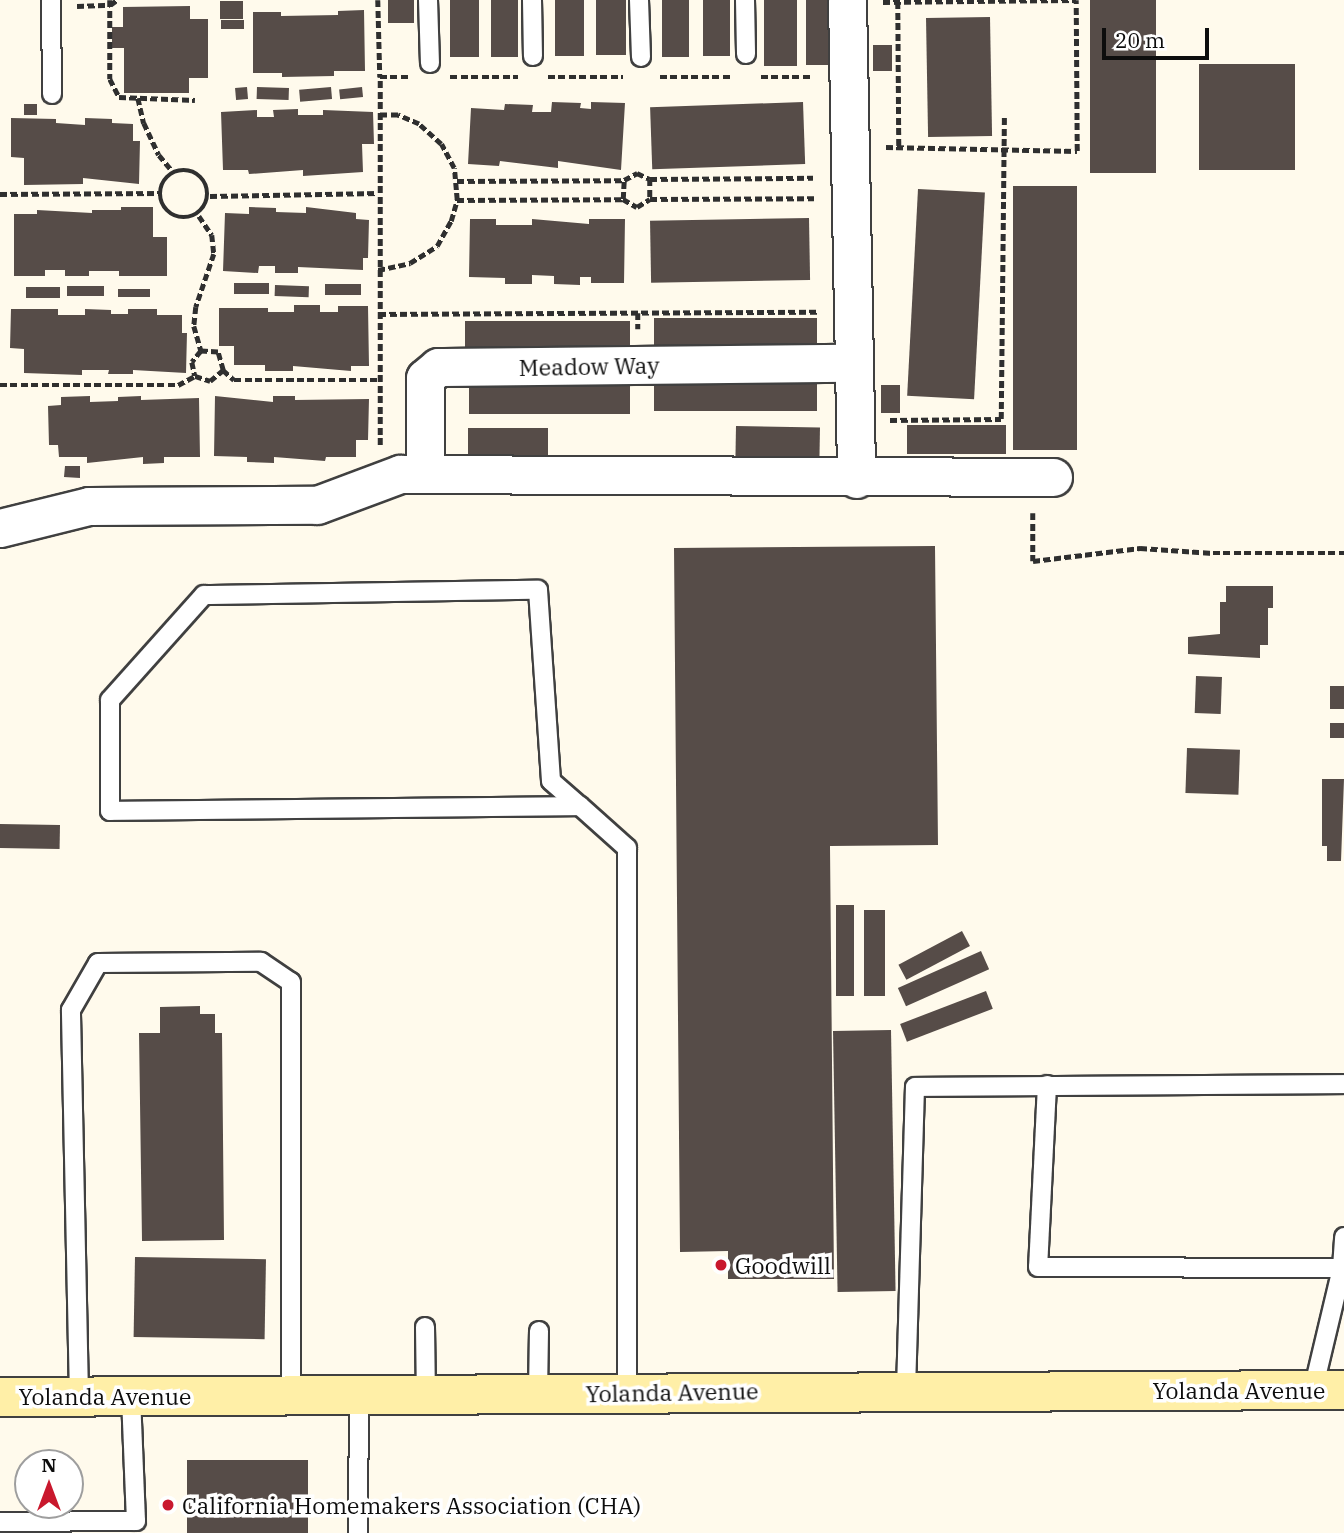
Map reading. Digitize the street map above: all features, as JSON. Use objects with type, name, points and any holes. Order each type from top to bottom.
[{"type":"main road","name":"Yolanda Avenue","points":[[0,1396],[1328,1390]]},
{"type":"street","points":[[847,1],[856,479]]},
{"type":"street","name":"Meadow Way","points":[[426,461],[425,378],[438,367],[853,363]]},
{"type":"street","points":[[0,528],[89,506],[317,505],[400,474],[426,461],[856,479],[1043,477]]},
{"type":"lane","points":[[51,0],[52,94]]},
{"type":"lane","points":[[428,0],[436,70]]},
{"type":"lane","points":[[532,0],[533,56]]},
{"type":"lane","points":[[639,0],[640,57]]},
{"type":"lane","points":[[745,0],[746,54]]},
{"type":"lane","points":[[580,806],[110,811],[110,700],[204,595],[538,590],[551,781],[580,806],[628,848],[628,1392]]},
{"type":"lane","points":[[79,1396],[71,1010],[98,963],[261,962],[291,982],[291,1395]]},
{"type":"lane","points":[[906,1390],[915,1087],[1344,1084]]},
{"type":"lane","points":[[1047,1085],[1038,1267],[1343,1268]]},
{"type":"lane","points":[[1328,1390],[1343,1268],[1344,1237]]},
{"type":"lane","points":[[425,1327],[426,1395]]},
{"type":"lane","points":[[538,1331],[538,1394]]},
{"type":"lane","points":[[358,1533],[359,1395]]},
{"type":"lane","points":[[0,1522],[136,1527],[131,1396]]},
{"type":"path","points":[[73,6],[117,0]]},
{"type":"path","points":[[378,0],[380,445],[426,461]]},
{"type":"path","points":[[847,1],[1076,0],[1077,151],[880,147]]},
{"type":"path","points":[[898,2],[899,147]]},
{"type":"path","points":[[110,3],[110,79],[120,97],[195,100]]},
{"type":"path","points":[[436,70],[520,77]]},
{"type":"path","points":[[380,77],[416,77]]},
{"type":"path","points":[[546,77],[626,77]]},
{"type":"path","points":[[652,77],[745,77]]},
{"type":"path","points":[[757,77],[817,77]]},
{"type":"path","points":[[138,98],[144,124],[159,155],[174,173]]},
{"type":"path","points":[[378,270],[411,262],[437,246],[452,221],[457,200],[454,168],[441,144],[419,124],[398,115],[379,115]]},
{"type":"path","points":[[854,421],[1001,419],[1004,115]]},
{"type":"path","points":[[817,165],[817,210]]},
{"type":"path","points":[[185,169],[204,177],[210,196],[199,216],[180,219],[163,209],[160,193],[167,175],[185,169]]},
{"type":"path","points":[[457,181],[624,180],[637,173],[650,179],[817,178]]},
{"type":"path","points":[[650,179],[650,199]]},
{"type":"path","points":[[623,199],[624,180]]},
{"type":"path","points":[[0,194],[160,193]]},
{"type":"path","points":[[210,196],[378,193]]},
{"type":"path","points":[[457,200],[623,199],[637,207],[650,199],[817,197]]},
{"type":"path","points":[[199,216],[212,235],[214,254],[196,307],[194,327],[201,351]]},
{"type":"path","points":[[379,314],[817,312],[817,300]]},
{"type":"path","points":[[201,351],[218,352],[223,370],[234,380],[379,380]]},
{"type":"path","points":[[195,376],[192,362],[201,351]]},
{"type":"path","points":[[0,385],[178,385],[195,376],[210,381],[223,370]]},
{"type":"path","points":[[1043,477],[1033,561],[1140,548],[1213,553],[1344,553]]},
{"type":"building","points":[[388,0],[414,0],[414,23],[388,23]]},
{"type":"building","points":[[450,0],[479,0],[479,57],[450,57]]},
{"type":"building","points":[[491,0],[518,0],[518,57],[491,57]]},
{"type":"building","points":[[555,0],[584,0],[584,56],[555,56]]},
{"type":"building","points":[[596,0],[626,0],[626,55],[596,55]]},
{"type":"building","points":[[662,0],[689,0],[689,57],[662,57]]},
{"type":"building","points":[[703,0],[730,0],[730,56],[703,56]]},
{"type":"building","points":[[764,0],[797,0],[797,66],[764,66]]},
{"type":"building","points":[[806,0],[831,0],[831,65],[806,65]]},
{"type":"building","points":[[1090,0],[1156,0],[1156,173],[1090,173]]},
{"type":"building","points":[[220,1],[243,1],[243,19],[220,19]]},
{"type":"building","points":[[190,6],[190,19],[208,19],[208,78],[189,78],[189,93],[124,93],[124,48],[112,48],[112,27],[123,27],[123,7]]},
{"type":"building","points":[[364,10],[365,71],[334,71],[334,76],[282,77],[282,73],[253,73],[253,12],[281,12],[281,16],[338,15],[338,11]]},
{"type":"building","points":[[990,17],[992,136],[928,137],[926,18]]},
{"type":"building","points":[[221,20],[244,20],[244,29],[221,29]]},
{"type":"building","points":[[873,45],[892,45],[892,71],[873,71]]},
{"type":"building","points":[[1199,64],[1295,64],[1295,170],[1199,170]]},
{"type":"building","points":[[247,87],[248,99],[236,100],[235,88]]},
{"type":"building","points":[[257,87],[289,88],[289,100],[257,99]]},
{"type":"building","points":[[331,87],[332,99],[300,102],[299,90]]},
{"type":"building","points":[[362,87],[363,97],[340,99],[339,89]]},
{"type":"building","points":[[552,102],[581,103],[580,108],[591,109],[591,102],[625,103],[621,170],[558,161],[558,168],[500,161],[499,166],[468,164],[471,108],[504,110],[505,104],[533,105],[532,112],[551,112]]},
{"type":"building","points":[[803,102],[805,164],[652,169],[650,107]]},
{"type":"building","points":[[24,104],[37,104],[37,115],[24,115]]},
{"type":"building","points":[[298,109],[298,115],[323,115],[323,110],[373,112],[374,144],[362,144],[363,172],[303,176],[303,170],[249,174],[248,170],[223,170],[221,112],[257,110],[257,117],[274,117],[273,110]]},
{"type":"building","points":[[11,118],[56,119],[56,123],[85,125],[85,118],[112,119],[112,123],[133,124],[133,141],[140,141],[139,184],[83,178],[83,184],[24,185],[24,158],[11,157]]},
{"type":"building","points":[[1013,186],[1077,186],[1077,450],[1013,450]]},
{"type":"building","points":[[918,189],[985,193],[974,399],[907,396]]},
{"type":"building","points":[[121,207],[153,207],[153,237],[167,237],[167,276],[119,276],[119,271],[89,271],[89,276],[65,276],[65,270],[45,270],[45,276],[14,276],[14,214],[37,214],[37,210],[92,213],[92,210],[121,210]]},
{"type":"building","points":[[249,207],[276,208],[276,212],[306,213],[306,207],[356,213],[356,219],[369,220],[368,258],[363,258],[363,270],[298,267],[298,273],[275,273],[275,266],[259,266],[258,273],[223,271],[225,213],[249,214]]},
{"type":"building","points":[[809,218],[810,280],[651,283],[650,221]]},
{"type":"building","points":[[470,219],[496,219],[496,225],[532,225],[532,219],[589,224],[589,219],[625,219],[624,283],[591,283],[591,277],[580,277],[580,285],[554,284],[554,276],[532,275],[532,284],[505,284],[505,278],[469,277]]},
{"type":"building","points":[[234,283],[269,283],[269,294],[234,294]]},
{"type":"building","points":[[325,284],[361,284],[361,295],[325,295]]},
{"type":"building","points":[[275,285],[309,286],[309,297],[275,296]]},
{"type":"building","points":[[67,286],[104,286],[104,296],[67,296]]},
{"type":"building","points":[[26,287],[60,287],[60,298],[26,298]]},
{"type":"building","points":[[118,289],[150,289],[150,297],[118,297]]},
{"type":"building","points":[[294,305],[320,305],[320,312],[338,312],[338,306],[368,306],[369,366],[351,366],[351,371],[293,366],[293,371],[265,371],[265,365],[234,365],[234,346],[219,346],[219,308],[268,308],[268,312],[294,312]]},
{"type":"building","points":[[11,309],[58,309],[58,315],[85,315],[85,309],[128,314],[128,309],[157,309],[157,315],[182,315],[182,333],[187,333],[186,373],[133,370],[133,374],[108,374],[109,370],[82,370],[82,375],[24,373],[24,349],[10,348]]},
{"type":"building","points":[[654,318],[817,318],[817,347],[654,347]]},
{"type":"building","points":[[465,321],[630,321],[630,349],[465,349]]},
{"type":"building","points":[[654,382],[817,382],[817,411],[654,411]]},
{"type":"building","points":[[469,384],[630,384],[630,414],[469,414]]},
{"type":"building","points":[[881,385],[900,385],[900,413],[881,413]]},
{"type":"building","points":[[90,396],[90,402],[118,401],[118,397],[141,396],[141,400],[199,398],[200,457],[164,457],[164,463],[143,464],[143,457],[87,463],[87,457],[59,457],[58,445],[49,445],[48,406],[61,405],[61,397]]},
{"type":"building","points":[[215,396],[273,402],[273,396],[295,396],[295,400],[369,399],[368,440],[356,440],[356,457],[326,457],[325,461],[274,457],[274,463],[247,462],[247,457],[214,456]]},
{"type":"building","points":[[907,425],[1006,425],[1006,454],[907,454]]},
{"type":"building","points":[[736,426],[820,427],[819,458],[735,457]]},
{"type":"building","points":[[468,428],[548,428],[548,457],[468,457]]},
{"type":"building","points":[[65,466],[80,466],[80,478],[64,477]]},
{"type":"building","points":[[935,546],[938,845],[830,846],[834,1279],[728,1279],[728,1251],[680,1252],[674,548]]},
{"type":"building","points":[[1226,586],[1273,586],[1273,608],[1268,608],[1268,645],[1260,645],[1260,658],[1188,654],[1188,637],[1220,634],[1220,602],[1226,602]]},
{"type":"building","points":[[1196,676],[1222,677],[1221,714],[1195,713]]},
{"type":"building","points":[[1330,686],[1344,686],[1344,709],[1330,709]]},
{"type":"building","points":[[1330,723],[1344,723],[1344,738],[1330,738]]},
{"type":"building","points":[[1187,748],[1240,750],[1238,795],[1185,793]]},
{"type":"building","points":[[1322,779],[1344,779],[1341,861],[1327,861],[1327,846],[1322,846]]},
{"type":"building","points":[[0,824],[60,825],[60,849],[0,848]]},
{"type":"building","points":[[836,905],[854,905],[854,996],[836,996]]},
{"type":"building","points":[[864,910],[885,910],[885,996],[864,996]]},
{"type":"building","points":[[962,931],[970,946],[906,980],[898,965]]},
{"type":"building","points":[[981,951],[989,969],[906,1006],[898,988]]},
{"type":"building","points":[[986,991],[993,1009],[907,1042],[900,1024]]},
{"type":"building","points":[[200,1006],[200,1014],[215,1014],[215,1033],[222,1033],[224,1240],[142,1241],[139,1033],[160,1033],[160,1007]]},
{"type":"building","points":[[891,1030],[896,1291],[838,1292],[833,1031]]},
{"type":"building","points":[[135,1257],[266,1259],[265,1339],[134,1337]]},
{"type":"building","points":[[187,1460],[308,1460],[308,1533],[187,1533]]},
{"type":"place","name":"Goodwill","points":[[721,1265]]},
{"type":"place","name":"California Homemakers Association (CHA)","points":[[168,1505]]}]
